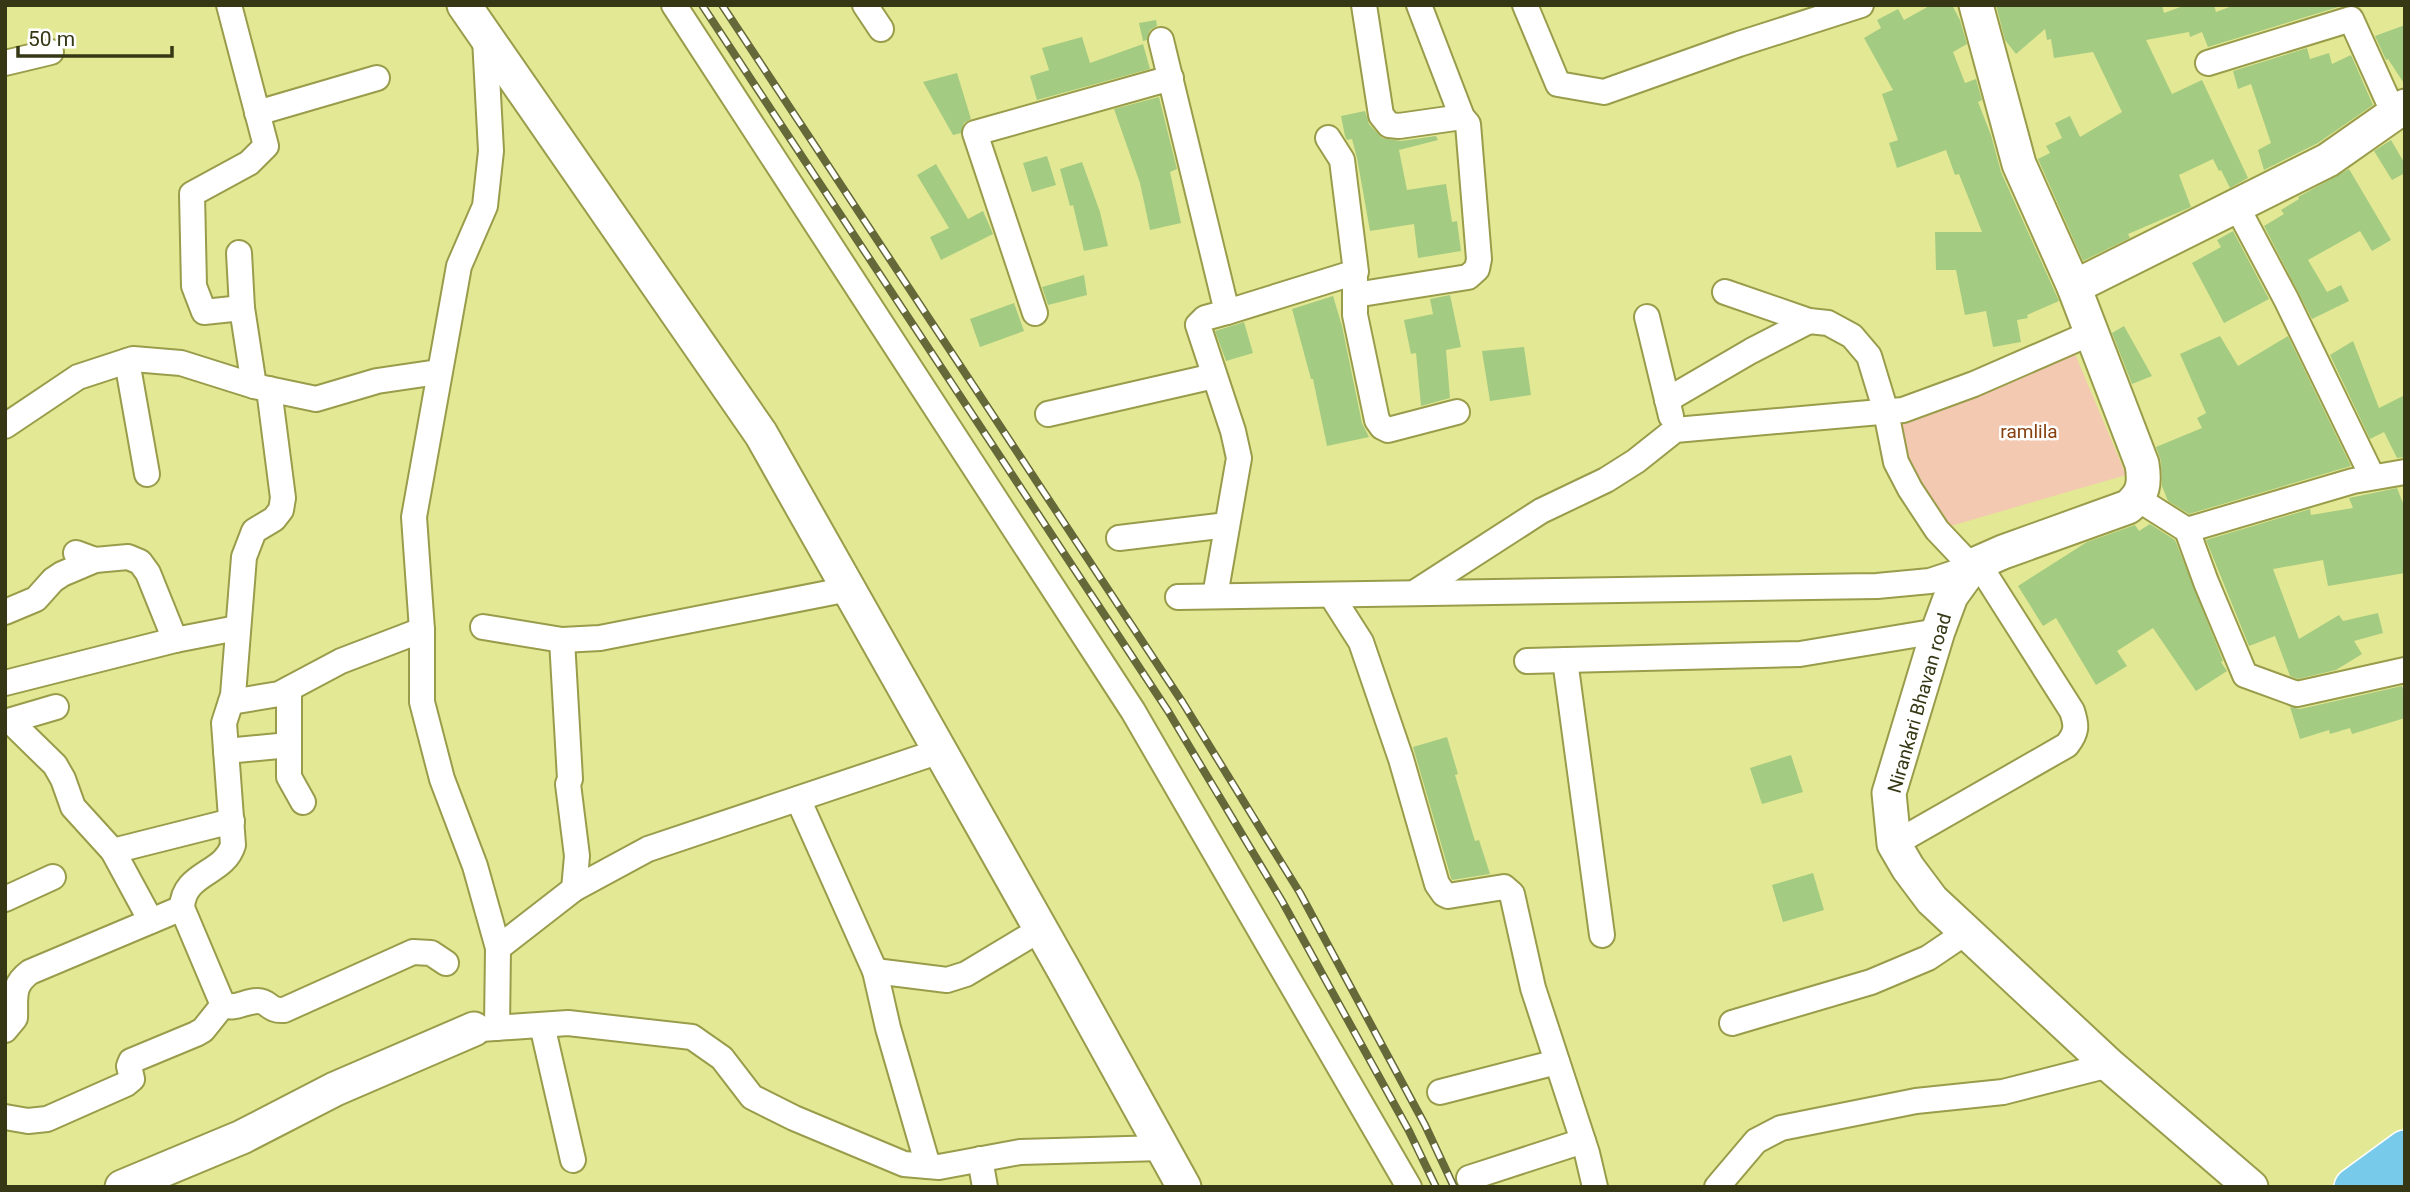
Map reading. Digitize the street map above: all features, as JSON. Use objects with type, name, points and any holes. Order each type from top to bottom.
[{"type":"main road","points":[[2353,1187],[2404,1159]]},
{"type":"main road","points":[[2398,1187],[2404,1159]]},
{"type":"street","points":[[229,5],[266,146],[249,163],[192,194],[194,286],[204,312],[242,308]]},
{"type":"street","points":[[464,5],[761,434],[1184,1187]]},
{"type":"street","points":[[674,5],[1133,711],[1409,1187]]},
{"type":"street","points":[[865,5],[881,29]]},
{"type":"street","points":[[1364,5],[1381,115],[1389,125],[1462,117]]},
{"type":"street","points":[[1215,596],[1238,458],[1233,431],[1198,325],[1205,318],[1227,312],[1355,283],[1468,277],[1476,269],[1479,259],[1468,124],[1462,117],[1419,5]]},
{"type":"street","points":[[1525,5],[1558,84],[1604,92],[1739,44],[1861,5]]},
{"type":"street","points":[[1178,597],[1877,586],[1930,580],[2128,507],[2138,499],[2143,487],[2142,464],[2074,287],[2019,164],[1976,5]]},
{"type":"street","points":[[2074,287],[2328,160],[2400,110],[2348,12],[2208,63]]},
{"type":"street","points":[[485,37],[491,151],[485,206],[459,267],[414,517],[422,630],[422,702],[442,779],[475,866],[498,948],[485,1029]]},
{"type":"street","points":[[1161,40],[1227,312]]},
{"type":"street","points":[[5,63],[51,52]]},
{"type":"street","points":[[257,113],[376,78]]},
{"type":"street","points":[[1035,313],[975,133],[1171,78]]},
{"type":"street","points":[[1328,138],[1342,160],[1355,283],[1355,315],[1377,420],[1382,427],[1388,429],[1457,412]]},
{"type":"street","points":[[2236,208],[2292,310],[2371,476]]},
{"type":"street","points":[[223,1005],[182,908],[182,899],[190,884],[229,855],[233,845],[224,723],[231,702],[244,557],[254,531],[274,519],[281,510],[283,498],[242,308],[239,253]]},
{"type":"street","points":[[1725,292],[1809,321],[1828,323],[1852,336],[1868,356],[1886,412],[1896,462],[1910,489],[1937,530],[1975,565],[2072,711],[2077,726],[2075,735],[2067,745],[1894,844]]},
{"type":"street","points":[[1647,317],[1675,430]]},
{"type":"street","points":[[1667,400],[1809,321]]},
{"type":"street","points":[[1413,594],[1541,511],[1616,474],[1675,430],[1903,410],[2091,334]]},
{"type":"street","points":[[5,426],[78,377],[133,359],[181,363],[261,388],[316,399],[377,381],[439,372]]},
{"type":"street","points":[[127,361],[147,474]]},
{"type":"street","points":[[1048,414],[1214,376]]},
{"type":"street","points":[[2188,530],[2371,476],[2405,472]]},
{"type":"street","points":[[2138,499],[2188,530],[2206,582],[2245,675],[2297,694],[2405,670]]},
{"type":"street","points":[[1119,538],[1227,525]]},
{"type":"street","points":[[5,612],[36,599],[53,580],[85,556],[128,557],[140,562],[148,573],[175,640]]},
{"type":"street","name":"Nirankari Bhavan road","points":[[1975,565],[1951,596],[1937,631],[1889,793],[1894,844],[1932,900],[2109,1065],[2251,1187]]},
{"type":"street","points":[[483,627],[562,640],[600,638],[849,589]]},
{"type":"street","points":[[1331,595],[1361,642],[1401,759],[1440,890],[1448,896],[1504,887],[1512,894],[1533,988],[1583,1141],[1595,1187]]},
{"type":"street","points":[[5,683],[175,640],[237,628]]},
{"type":"street","points":[[231,702],[268,697],[289,689],[341,661],[422,630]]},
{"type":"street","points":[[1527,661],[1800,654],[1937,631]]},
{"type":"street","points":[[562,640],[570,779],[568,784],[577,856],[574,889]]},
{"type":"street","points":[[1565,660],[1602,935]]},
{"type":"street","points":[[289,689],[289,777],[303,802]]},
{"type":"street","points":[[8,721],[56,707]]},
{"type":"street","points":[[8,721],[55,765],[73,807],[113,851],[151,922]]},
{"type":"street","points":[[226,751],[289,745]]},
{"type":"street","points":[[498,948],[574,889],[648,849],[940,751]]},
{"type":"street","points":[[798,799],[875,971],[888,1028],[928,1166]]},
{"type":"street","points":[[113,851],[232,821]]},
{"type":"street","points":[[5,899],[53,877]]},
{"type":"street","points":[[5,1030],[15,1018],[14,994],[17,984],[30,972],[182,908]]},
{"type":"street","points":[[875,971],[947,981],[967,974],[1041,929]]},
{"type":"street","points":[[1732,1023],[1871,982],[1928,958],[1968,932]]},
{"type":"street","points":[[223,1005],[230,1007],[256,1001],[272,1010],[284,1010],[414,952],[431,953],[446,962]]},
{"type":"street","points":[[5,1117],[27,1121],[47,1119],[126,1084],[132,1079],[129,1066],[131,1061],[196,1034],[223,1005]]},
{"type":"street","points":[[122,1187],[242,1137],[335,1089],[485,1029],[568,1023],[692,1037],[722,1058],[752,1097],[794,1118],[904,1164],[939,1167],[1020,1152],[1163,1148]]},
{"type":"street","points":[[542,1025],[573,1160]]},
{"type":"street","points":[[1440,1092],[1557,1062]]},
{"type":"street","points":[[1717,1187],[1756,1142],[1781,1128],[1916,1101],[2003,1093],[2109,1065]]},
{"type":"street","points":[[1469,1178],[1583,1141]]},
{"type":"street","points":[[980,1159],[985,1187]]},
{"type":"street","points":[[2362,1187],[2404,1159]]},
{"type":"green space","name":"ramlila","points":[[2070,342],[2126,475],[1937,530],[1886,412]]},
{"type":"building","points":[[1931,5],[1952,5],[1960,20],[1967,44],[1953,52],[1965,83],[1976,79],[1982,100],[1978,102],[2001,172],[2059,301],[2027,315],[2028,318],[2017,320],[2021,342],[1993,347],[1986,311],[1965,315],[1956,270],[1936,270],[1935,232],[1982,232],[1959,174],[1955,175],[1946,150],[1897,168],[1889,143],[1898,140],[1882,94],[1893,90],[1864,38],[1881,28],[1877,20],[1898,9],[1904,20]]},
{"type":"building","points":[[1996,5],[2162,5],[2164,13],[2186,5],[2214,5],[2216,12],[2235,5],[2345,5],[2208,47],[2202,32],[2190,37],[2189,32],[2146,40],[2172,94],[2202,80],[2248,178],[2230,188],[2213,159],[2179,175],[2191,207],[2128,234],[2130,238],[2083,261],[2038,159],[2050,153],[2046,146],[2062,138],[2055,123],[2070,116],[2080,137],[2122,112],[2093,52],[2054,58],[2051,39],[2047,40],[2045,29],[2016,54],[2005,40]]},
{"type":"building","points":[[1156,20],[1157,26],[1150,30],[1147,40],[1143,41],[1139,23]]},
{"type":"building","points":[[2405,25],[2405,85],[2388,59],[2386,60],[2375,36]]},
{"type":"building","points":[[1082,37],[1090,63],[1143,44],[1150,69],[1037,100],[1030,76],[1049,70],[1042,48]]},
{"type":"building","points":[[2307,48],[2310,59],[2329,53],[2332,64],[2351,55],[2373,105],[2318,143],[2264,170],[2258,150],[2271,143],[2251,84],[2238,89],[2233,71]]},
{"type":"building","points":[[957,73],[971,119],[964,123],[961,133],[953,135],[923,82]]},
{"type":"building","points":[[1159,97],[1177,169],[1170,172],[1181,223],[1150,230],[1140,183],[1114,109]]},
{"type":"building","points":[[1365,111],[1369,124],[1382,138],[1401,141],[1436,136],[1438,140],[1399,150],[1407,190],[1446,184],[1452,222],[1457,221],[1461,251],[1418,258],[1414,224],[1370,231],[1357,158],[1352,139],[1347,140],[1345,136],[1341,116]]},
{"type":"building","points":[[2391,140],[2405,164],[2405,173],[2392,180],[2374,151]]},
{"type":"building","points":[[1047,156],[1056,185],[1032,192],[1023,163]]},
{"type":"building","points":[[1082,162],[1100,212],[1108,246],[1084,251],[1073,205],[1070,206],[1060,169]]},
{"type":"building","points":[[936,164],[968,219],[983,211],[993,234],[941,260],[930,237],[949,228],[917,175]]},
{"type":"building","points":[[2349,169],[2391,240],[2372,251],[2360,231],[2308,260],[2327,292],[2341,285],[2349,301],[2312,319],[2264,226],[2284,214],[2281,210],[2299,199],[2298,197]]},
{"type":"building","points":[[2233,231],[2269,299],[2224,323],[2192,263],[2221,247],[2217,240]]},
{"type":"building","points":[[1084,275],[1087,295],[1048,305],[1042,287]]},
{"type":"building","points":[[1450,295],[1461,347],[1446,350],[1450,398],[1421,406],[1416,353],[1411,354],[1404,320],[1433,314],[1430,299]]},
{"type":"building","points":[[1333,296],[1362,423],[1369,437],[1327,446],[1313,379],[1292,309]]},
{"type":"building","points":[[1014,303],[1024,331],[980,347],[970,319]]},
{"type":"building","points":[[1244,322],[1253,353],[1226,361],[1215,331]]},
{"type":"building","points":[[2124,326],[2152,376],[2132,384],[2112,333]]},
{"type":"building","points":[[2220,336],[2238,366],[2288,336],[2351,466],[2189,514],[2168,501],[2162,486],[2161,461],[2156,447],[2202,428],[2197,418],[2206,413],[2180,354]]},
{"type":"building","points":[[2353,341],[2379,408],[2405,395],[2405,457],[2397,458],[2384,432],[2370,439],[2330,355]]},
{"type":"building","points":[[1524,347],[1531,395],[1490,401],[1482,351]]},
{"type":"building","points":[[2397,488],[2405,508],[2405,573],[2328,586],[2323,560],[2273,569],[2299,639],[2339,615],[2343,621],[2378,613],[2383,633],[2354,641],[2362,654],[2336,670],[2298,679],[2290,676],[2275,636],[2249,646],[2206,540],[2310,509],[2311,515],[2353,508],[2349,498]]},
{"type":"building","points":[[2150,524],[2175,540],[2223,661],[2221,662],[2227,671],[2196,691],[2153,628],[2117,651],[2127,666],[2096,685],[2056,618],[2043,626],[2018,586],[2087,542],[2135,525],[2139,531]]},
{"type":"building","points":[[2402,686],[2405,718],[2352,734],[2350,728],[2330,734],[2329,730],[2300,739],[2290,707],[2300,709]]},
{"type":"building","points":[[1447,737],[1458,774],[1455,775],[1475,841],[1479,840],[1490,874],[1451,878],[1413,747]]},
{"type":"building","points":[[1791,755],[1803,792],[1762,804],[1750,768]]},
{"type":"building","points":[[1813,873],[1824,910],[1783,922],[1772,885]]},
{"type":"railway","points":[[702,5],[1168,711],[1282,901],[1409,1131],[1436,1187]]},
{"type":"railway","points":[[722,5],[1183,703],[1300,893],[1425,1125],[1454,1187]]}]
